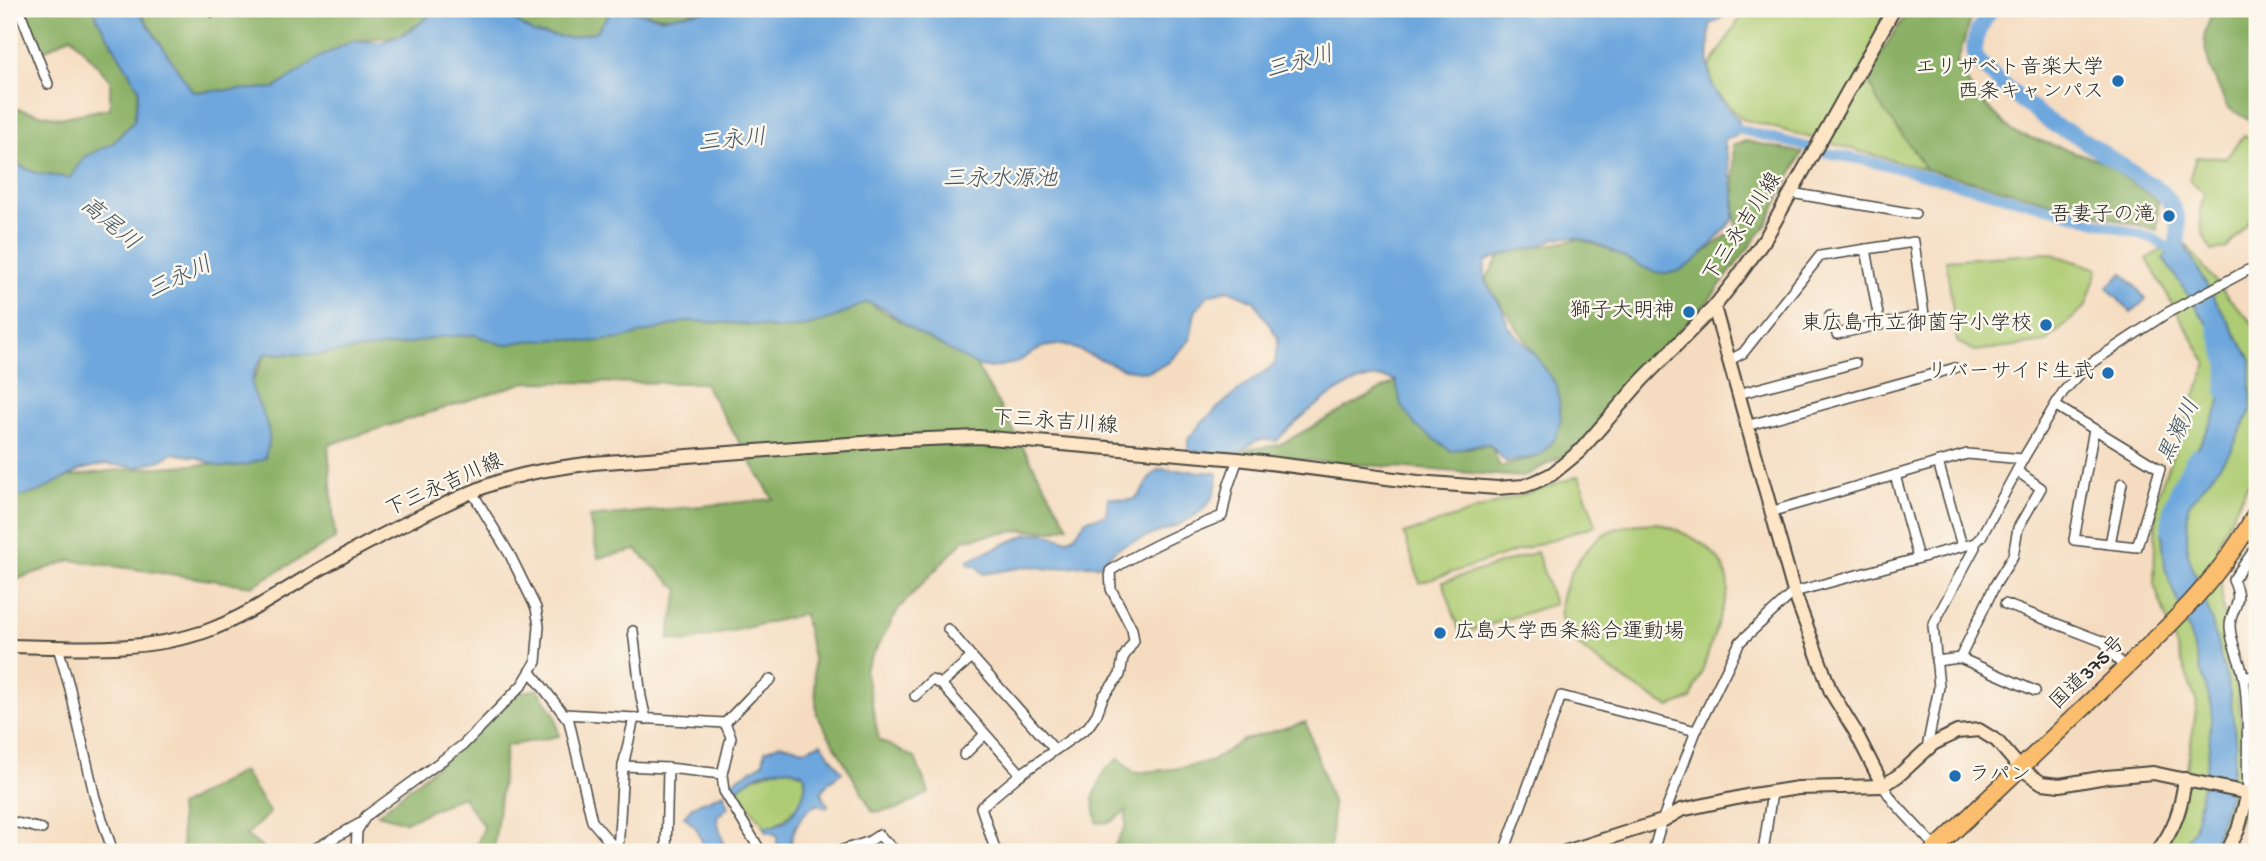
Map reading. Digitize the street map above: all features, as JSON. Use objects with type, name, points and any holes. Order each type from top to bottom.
[{"type":"highway","name":"国道375号","points":[[1936,851],[2172,624],[2215,575],[2252,544],[2257,511]]},
{"type":"main road","name":"下三永吉川線","points":[[9,646],[124,648],[156,644],[205,631],[241,615],[401,526],[472,492],[503,480],[545,469],[593,463],[978,437],[1238,459],[1418,482],[1497,488],[1524,486],[1552,474],[1580,451],[1642,380],[1714,307],[1737,278],[1765,239],[1894,9]]},
{"type":"main road","points":[[1714,307],[1794,592],[1831,692],[1884,786]]},
{"type":"main road","points":[[1565,852],[1662,821],[1681,810],[1798,788],[1884,786],[1927,748],[1957,732],[1979,730],[1997,741],[2020,768],[2042,783],[2060,785],[2153,773],[2253,794],[2227,852]]},
{"type":"main road","points":[[2157,852],[2170,834],[2181,807],[2185,779]]},
{"type":"street","points":[[19,9],[48,84]]},
{"type":"street","points":[[1791,193],[1915,214]]},
{"type":"street","points":[[1728,361],[1743,353],[1820,256],[1914,242],[1924,315],[1837,334],[1830,316]]},
{"type":"street","points":[[1867,249],[1880,325]]},
{"type":"street","points":[[1927,748],[1939,687],[1933,625],[1975,543],[1981,537],[2023,459],[2063,393],[2088,365],[2185,303],[2248,270],[2257,272]]},
{"type":"street","points":[[1738,394],[1855,363]]},
{"type":"street","points":[[1746,426],[1955,368]]},
{"type":"street","points":[[2056,406],[2094,429],[2160,470],[2137,547],[2074,540],[2094,429]]},
{"type":"street","points":[[1770,512],[1967,454],[2023,459]]},
{"type":"street","points":[[996,852],[981,807],[1087,726],[1119,675],[1123,658],[1134,641],[1132,629],[1111,589],[1110,571],[1185,531],[1222,516],[1238,459]]},
{"type":"street","points":[[1938,462],[1962,545]]},
{"type":"street","points":[[1960,659],[1973,627],[2013,556],[2018,528],[2041,488],[2017,471]]},
{"type":"street","points":[[1895,475],[1918,558]]},
{"type":"street","points":[[2110,544],[2122,483]]},
{"type":"street","points":[[309,852],[360,823],[381,804],[463,745],[522,685],[536,662],[539,626],[536,608],[510,555],[472,492]]},
{"type":"street","points":[[1653,852],[1696,731],[1740,642],[1794,592],[1975,543]]},
{"type":"street","points":[[2252,544],[2233,580],[2238,594],[2238,606],[2230,625],[2244,678],[2253,794]]},
{"type":"street","points":[[2005,604],[2104,642],[2124,668]]},
{"type":"street","points":[[948,629],[1054,750]]},
{"type":"street","points":[[633,631],[646,719]]},
{"type":"street","points":[[58,647],[71,689],[95,798],[113,852]]},
{"type":"street","points":[[941,684],[972,657]]},
{"type":"street","points":[[1936,660],[1960,659],[2035,691]]},
{"type":"street","points":[[531,672],[569,721],[592,821],[618,852],[623,766],[634,718]]},
{"type":"street","points":[[2244,678],[2257,675]]},
{"type":"street","points":[[564,714],[725,723],[771,680]]},
{"type":"street","points":[[915,696],[932,680],[941,684],[1021,774]]},
{"type":"street","points":[[1504,852],[1561,696],[1696,731]]},
{"type":"street","points":[[2245,703],[2257,703]]},
{"type":"street","points":[[725,723],[731,737],[722,774],[724,791],[760,852]]},
{"type":"street","points":[[964,755],[985,734]]},
{"type":"street","points":[[623,766],[722,774]]},
{"type":"street","points":[[666,852],[668,768]]},
{"type":"street","points":[[1884,786],[1893,801],[1936,851]]},
{"type":"street","points":[[1763,852],[1772,792]]},
{"type":"street","points":[[9,821],[42,829]]},
{"type":"street","points":[[356,852],[360,823]]},
{"type":"street","points":[[836,852],[868,842],[879,835],[896,852]]},
{"type":"green space","points":[[22,9],[94,9],[139,89],[134,121],[112,144],[84,157],[70,178],[38,174],[9,161],[9,107],[59,118],[110,108],[110,80],[71,36],[42,52]]},
{"type":"green space","points":[[138,9],[445,9],[397,36],[352,41],[275,88],[192,92]]},
{"type":"green space","points":[[487,9],[714,9],[670,17],[612,10],[597,31],[571,38],[534,33],[508,17]]},
{"type":"green space","points":[[1746,9],[1892,9],[1866,75],[1925,169],[1742,119],[1714,90],[1709,68]]},
{"type":"green space","points":[[1910,9],[1974,9],[1957,63],[1973,92],[2013,132],[2102,161],[2158,201],[2157,230],[1925,169],[1879,104],[1866,75]]},
{"type":"green space","points":[[2213,9],[2257,9],[2257,125],[2227,107],[2209,65],[2204,36]]},
{"type":"green space","points":[[2244,135],[2257,140],[2257,212],[2227,248],[2212,251],[2201,223],[2205,194],[2189,180],[2196,157],[2226,158]]},
{"type":"green space","points":[[1746,141],[1802,153],[1766,225],[1708,301],[1630,383],[1578,448],[1523,477],[1238,455],[1250,449],[1279,445],[1396,381],[1459,449],[1491,445],[1500,467],[1539,456],[1557,386],[1485,281],[1501,254],[1579,239],[1608,249],[1703,254],[1736,228],[1733,145]]},
{"type":"green space","points":[[2180,237],[2228,297],[2257,328],[2257,466],[2217,545],[2227,647],[2244,743],[2243,813],[2223,852],[2156,852],[2181,807],[2197,704],[2154,584],[2156,499],[2207,364],[2147,259]]},
{"type":"green space","points":[[2049,253],[2098,269],[2086,306],[2046,342],[1975,351],[1957,342],[1946,260]]},
{"type":"green space","points":[[867,302],[976,365],[1068,526],[1053,531],[1023,530],[965,539],[899,608],[865,669],[879,740],[915,758],[929,793],[898,809],[873,812],[817,715],[813,658],[804,614],[686,642],[668,639],[679,590],[636,550],[598,558],[589,517],[773,499],[704,383],[526,382],[328,445],[335,539],[252,586],[71,560],[9,582],[9,492],[39,483],[100,472],[256,461],[251,385],[266,353],[291,354],[499,323],[688,321],[799,327]]},
{"type":"green space","points":[[1579,476],[1596,525],[1420,583],[1404,534]]},
{"type":"green space","points":[[1658,523],[1694,539],[1715,555],[1727,577],[1728,591],[1691,699],[1670,707],[1584,650],[1566,631],[1561,619],[1564,590],[1578,561],[1588,548],[1610,531]]},
{"type":"green space","points":[[1537,552],[1554,604],[1464,633],[1459,630],[1443,582]]},
{"type":"green space","points":[[538,689],[555,715],[559,736],[506,746],[492,852],[474,852],[484,827],[462,796],[406,822],[378,814],[440,763],[512,694]]},
{"type":"green space","points":[[1306,722],[1333,805],[1328,852],[1111,852],[1126,826],[1126,811],[1111,822],[1097,823],[1093,799],[1104,771],[1119,758],[1134,773],[1173,769],[1212,761],[1243,740]]},
{"type":"green space","points":[[783,767],[804,774],[804,791],[796,808],[789,815],[765,827],[737,789],[750,779]]},
{"type":"green space","points":[[243,771],[270,813],[246,835],[267,852],[183,852],[179,806]]},
{"type":"water","name":"三永水源池","points":[[94,9],[137,9],[193,92],[275,88],[320,57],[352,41],[381,42],[411,31],[440,9],[497,9],[534,33],[571,38],[597,31],[612,10],[662,18],[714,9],[1736,9],[1710,25],[1708,58],[1715,91],[1739,121],[1737,135],[1724,140],[1734,194],[1734,218],[1696,259],[1678,271],[1669,273],[1654,271],[1603,246],[1569,237],[1556,238],[1485,262],[1485,281],[1502,308],[1509,327],[1535,355],[1557,386],[1561,419],[1556,438],[1539,456],[1506,462],[1490,445],[1480,444],[1451,451],[1416,426],[1401,405],[1396,381],[1381,378],[1365,380],[1332,395],[1300,418],[1276,441],[1256,441],[1235,455],[1188,451],[1188,439],[1207,418],[1240,389],[1275,364],[1278,338],[1254,301],[1228,290],[1208,295],[1195,312],[1190,340],[1168,363],[1148,372],[1124,369],[1064,344],[1043,347],[1015,363],[990,368],[976,365],[913,330],[885,309],[867,302],[808,326],[781,329],[688,321],[621,339],[587,342],[566,339],[504,345],[475,335],[438,337],[407,344],[315,355],[266,353],[257,366],[252,386],[269,436],[265,458],[246,465],[221,467],[196,457],[173,453],[161,460],[137,467],[105,464],[80,470],[38,492],[9,499],[9,261],[14,258],[16,239],[9,228],[9,161],[38,174],[70,178],[84,157],[112,144],[134,121],[139,89]]},
{"type":"water","points":[[2180,237],[2251,359],[2251,411],[2231,451],[2188,506],[2187,552],[2210,615],[2230,693],[2236,745],[2229,796],[2214,842],[2207,852],[2179,852],[2194,829],[2208,758],[2212,707],[2186,622],[2165,568],[2162,533],[2182,478],[2218,410],[2229,356],[2163,258]]},
{"type":"water","points":[[2123,273],[2146,299],[2131,313],[2107,287]]},
{"type":"water","points":[[1159,469],[1217,473],[1215,490],[1208,503],[1197,514],[1166,530],[1120,547],[1099,565],[1050,569],[1031,566],[983,574],[977,566],[968,564],[968,560],[1028,534],[1043,533],[1066,540],[1075,536],[1086,520],[1106,515],[1108,498],[1131,500],[1137,497]]},
{"type":"water","points":[[821,743],[842,772],[828,783],[821,793],[828,805],[826,808],[819,804],[802,817],[792,838],[792,852],[777,852],[777,835],[767,832],[764,826],[782,822],[794,811],[805,788],[804,774],[776,769],[760,774],[737,789],[728,784],[763,763],[765,751],[780,744],[805,750]]},
{"type":"water","points":[[724,793],[728,807],[717,817],[724,852],[701,852],[704,847],[697,829],[684,816],[693,806]]},
{"type":"waterway","name":"黒瀬川","points":[[1991,9],[1975,42],[1975,54],[1979,61],[2011,92],[2048,121],[2077,136],[2162,192],[2177,218],[2178,259]]},
{"type":"waterway","points":[[1738,129],[1808,147]]},
{"type":"waterway","points":[[1823,152],[1877,163],[2044,207],[2152,238],[2175,252]]},
{"type":"waterway","name":"黒瀬川","points":[[2215,324],[2227,365],[2224,391]]},
{"type":"waterway","name":"黒瀬川","points":[[2169,529],[2177,491],[2196,456]]},
{"type":"place","name":"エリザベト音楽大学 西条キャンパス","points":[[2118,81]]},
{"type":"place","name":"吾妻子の滝","points":[[2169,216]]},
{"type":"place","name":"獅子大明神","points":[[1689,312]]},
{"type":"place","name":"東広島市立御薗宇小学校","points":[[2046,325]]},
{"type":"place","name":"リバーサイド生武","points":[[2108,373]]},
{"type":"place","name":"広島大学西条総合運動場","points":[[1440,633]]},
{"type":"place","name":"ラパン","points":[[1955,776]]},
{"type":"water label","name":"三永川","points":[[1300,64]]},
{"type":"water label","name":"三永川","points":[[732,142]]},
{"type":"water label","name":"高尾川","points":[[109,225]]},
{"type":"water label","name":"三永川","points":[[180,279]]}]
